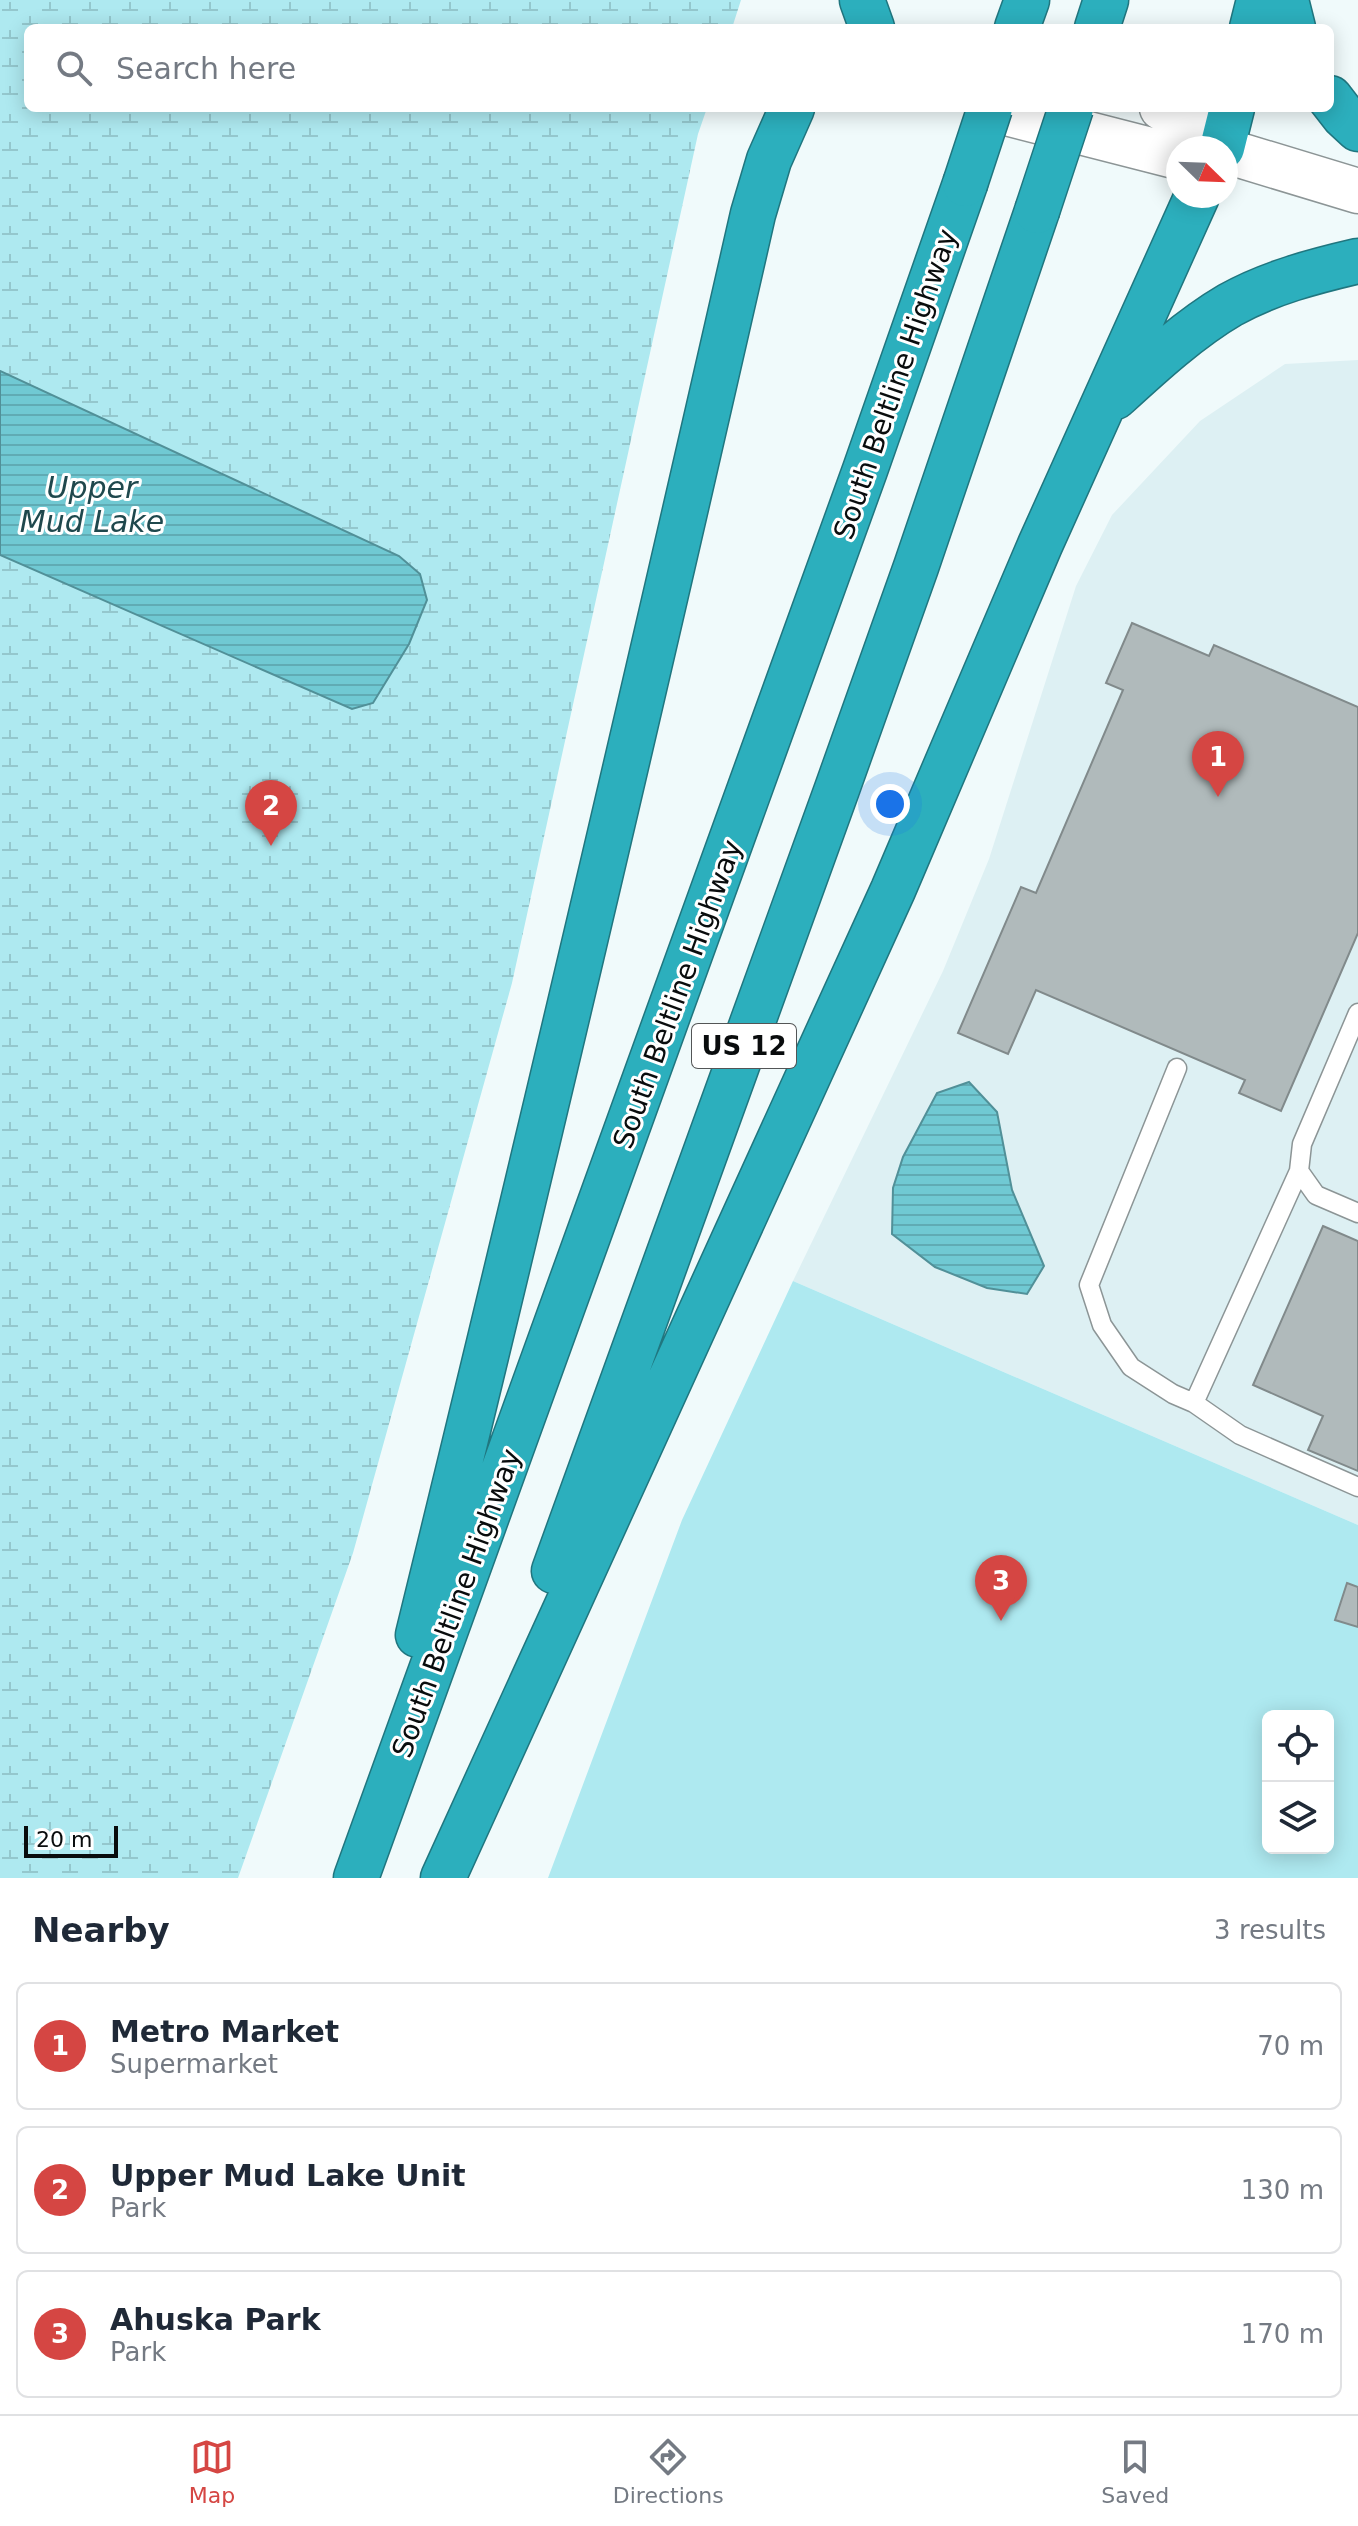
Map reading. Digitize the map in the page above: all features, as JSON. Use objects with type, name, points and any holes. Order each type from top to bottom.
[{"type":"highway","points":[[862,0],[871,24]]},
{"type":"highway","points":[[1018,24],[1027,0]]},
{"type":"highway","points":[[1098,24],[1106,0]]},
{"type":"highway","points":[[1253,24],[1259,0]]},
{"type":"highway","points":[[1286,0],[1292,24]]},
{"type":"highway","points":[[1334,103],[1358,129]]},
{"type":"highway","points":[[387,1792],[411,1666],[657,641],[753,214],[769,160],[790,112]]},
{"type":"highway","name":"South Beltline Highway","points":[[356,1878],[860,485],[988,112]]},
{"type":"highway","name":"US 12","points":[[443,1878],[916,567],[1070,112]]},
{"type":"highway","points":[[1226,136],[1231,112]]},
{"type":"highway","points":[[443,1878],[893,890],[1040,545],[1192,208]]},
{"type":"highway","points":[[1104,407],[1166,351],[1230,305],[1296,276],[1358,261]]},
{"type":"street","points":[[1004,112],[1166,154]]},
{"type":"street","points":[[1172,112],[1195,121],[1210,136]]},
{"type":"street","points":[[1238,154],[1358,191]]},
{"type":"lane","points":[[1194,1403],[1299,1171],[1302,1144],[1358,1013]]},
{"type":"lane","points":[[1177,1068],[1089,1285],[1102,1325],[1131,1367],[1173,1394],[1194,1403],[1240,1435],[1358,1487]]},
{"type":"lane","points":[[1299,1171],[1316,1195],[1358,1213]]},
{"type":"shaded area","points":[[1358,360],[1358,1525],[793,1281],[943,971],[989,859],[1076,586],[1112,515],[1200,421],[1285,364]]},
{"type":"green space","points":[[0,0],[741,0],[733,24],[24,24],[24,112],[706,112],[698,134],[512,983],[353,1553],[238,1878],[0,1878],[0,555],[352,709],[399,556],[0,371]]},
{"type":"green space","points":[[793,1281],[1358,1525],[1358,1878],[548,1878],[682,1520]]},
{"type":"water","name":"Upper Mud Lake","points":[[0,371],[399,556],[420,574],[427,600],[409,644],[373,703],[352,709],[0,555]]},
{"type":"water","points":[[969,1082],[997,1112],[1012,1190],[1044,1266],[1027,1294],[987,1288],[935,1267],[892,1234],[893,1188],[903,1157],[937,1093]]},
{"type":"building","points":[[1132,623],[1209,656],[1214,645],[1358,707],[1358,933],[1281,1111],[1239,1093],[1245,1080],[1036,990],[1008,1054],[958,1033],[1021,887],[1036,893],[1123,690],[1106,683]]},
{"type":"building","points":[[1323,1226],[1358,1241],[1358,1471],[1308,1450],[1323,1416],[1253,1385]]},
{"type":"building","points":[[1347,1583],[1358,1587],[1358,1627],[1335,1620]]},
{"type":"place","name":"Metro Market","points":[[1218,797]]},
{"type":"place","name":"Upper Mud Lake Unit","points":[[271,846]]},
{"type":"place","name":"Ahuska Park","points":[[1001,1621]]}]
